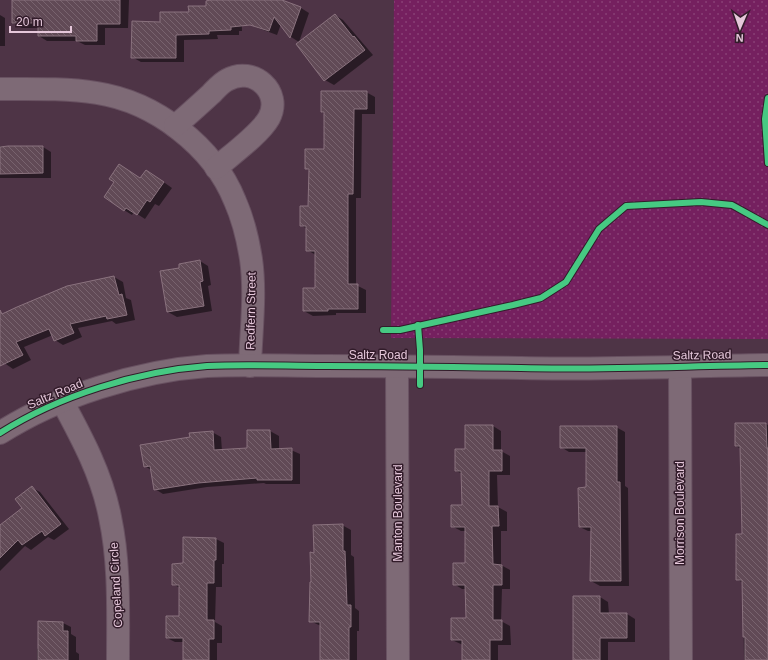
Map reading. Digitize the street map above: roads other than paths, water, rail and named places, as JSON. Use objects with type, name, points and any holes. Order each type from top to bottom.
[{"type":"street","points":[[175,126],[226,80],[234,76],[249,75],[258,79],[264,84],[270,94],[272,110],[269,118],[254,136],[216,168]]},
{"type":"street","name":"Redfern Street","points":[[0,89],[67,90],[121,99],[141,106],[175,126],[196,145],[216,168],[235,200],[247,237],[251,261],[253,292],[250,366]]},
{"type":"street","name":"Saltz Road","points":[[0,433],[33,414],[62,401],[114,383],[154,373],[206,366],[537,368],[768,365]]},
{"type":"street","name":"Manton Boulevard","points":[[397,366],[398,660]]},
{"type":"street","name":"Morrison Boulevard","points":[[680,366],[681,660]]},
{"type":"street","name":"Copeland Circle","points":[[62,401],[86,444],[100,481],[110,515],[117,559],[118,660]]}]
